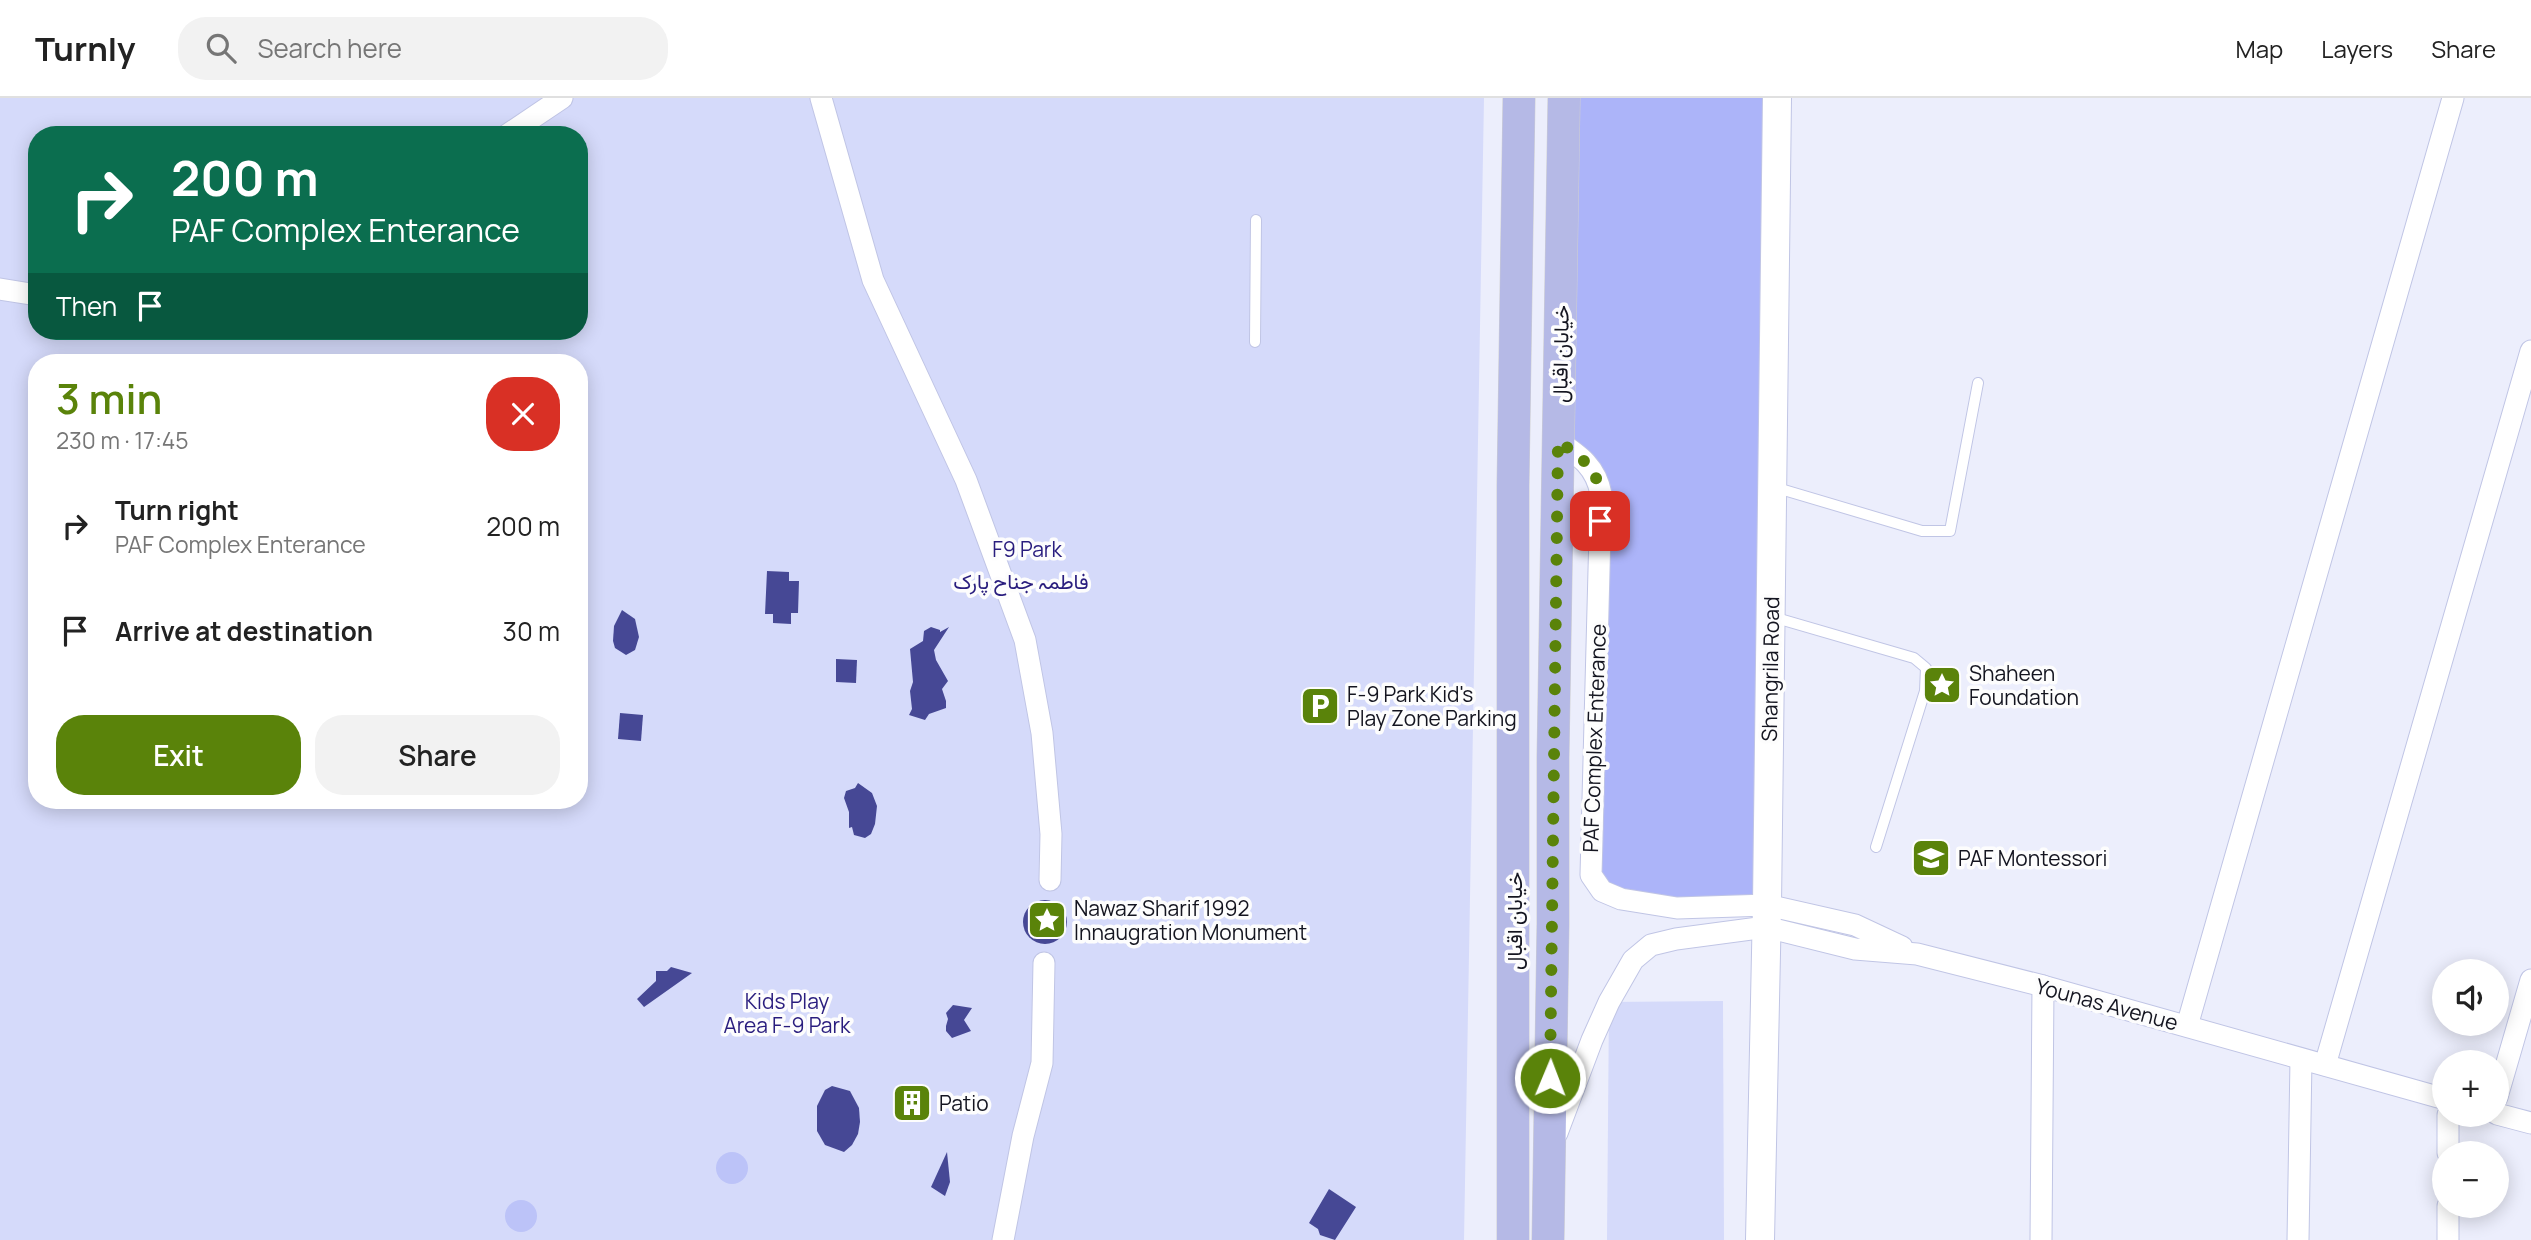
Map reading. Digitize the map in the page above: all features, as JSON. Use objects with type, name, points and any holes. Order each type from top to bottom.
[{"type":"main road","name":"خیابان اقبال","points":[[1513,1240],[1513,486],[1519,98]]},
{"type":"main road","name":"خیابان اقبال","points":[[1548,1240],[1564,98]]},
{"type":"street","points":[[520,126],[562,98]]},
{"type":"street","points":[[821,98],[873,280],[966,481],[1025,640],[1042,733],[1051,834],[1050,880]]},
{"type":"street","name":"Shangrila Road","points":[[1760,1240],[1767,916],[1777,98]]},
{"type":"street","points":[[2187,1026],[2453,98]]},
{"type":"street","points":[[0,289],[28,294]]},
{"type":"street","points":[[2325,1065],[2531,351]]},
{"type":"street","name":"PAF Complex Enterance","points":[[1558,441],[1580,456],[1598,478],[1601,494],[1591,875],[1602,891],[1621,900],[1677,908],[1855,925],[1917,954]]},
{"type":"street","points":[[1548,1155],[1592,1040],[1609,1002],[1633,960],[1651,945],[1767,916]]},
{"type":"street","name":"Younas Avenue","points":[[1917,954],[2043,986],[2432,1095]]},
{"type":"street","points":[[1003,1240],[1023,1136],[1042,1063],[1044,962]]},
{"type":"street","points":[[2509,1055],[2531,979]]},
{"type":"street","points":[[2041,1240],[2043,986]]},
{"type":"street","points":[[2298,1240],[2301,1059]]},
{"type":"street","points":[[2509,1117],[2531,1123]]},
{"type":"street","points":[[2448,1218],[2448,1240]]},
{"type":"lane","points":[[1255,342],[1256,220]]},
{"type":"lane","points":[[1772,486],[1922,531],[1950,531],[1978,383]]},
{"type":"lane","points":[[1771,617],[1914,658],[1926,668],[1925,691],[1876,847]]},
{"type":"green space","name":"فاطمہ جناح پارک","points":[[0,98],[1484,98],[1464,1240],[0,1240]]},
{"type":"green space","points":[[1723,1001],[1724,1240],[1607,1240],[1609,1002]]},
{"type":"shaded area","points":[[1564,98],[1777,98],[1767,905],[1621,899],[1591,875],[1601,494],[1558,441]]},
{"type":"shaded area","points":[[732,1152],[743,1157],[748,1168],[743,1179],[732,1184],[721,1179],[716,1168],[721,1157]]},
{"type":"shaded area","points":[[521,1200],[532,1205],[537,1216],[532,1227],[521,1232],[510,1227],[505,1216],[510,1205]]},
{"type":"building","points":[[767,571],[789,572],[789,581],[799,581],[798,613],[791,613],[791,624],[773,623],[773,614],[765,614]]},
{"type":"building","points":[[622,610],[635,619],[639,637],[635,650],[626,655],[615,648],[613,641],[614,626]]},
{"type":"building","points":[[931,627],[940,632],[949,627],[934,650],[936,660],[948,681],[942,689],[946,708],[929,714],[925,720],[909,715],[912,709],[910,691],[913,682],[910,649],[923,641],[924,631]]},
{"type":"building","points":[[836,659],[857,660],[856,683],[836,682]]},
{"type":"building","points":[[620,713],[643,715],[641,741],[618,739]]},
{"type":"building","points":[[858,783],[872,793],[877,806],[875,824],[871,834],[865,838],[854,835],[852,827],[849,828],[849,812],[844,798],[846,791],[855,788]]},
{"type":"building","points":[[1045,900],[1061,906],[1067,922],[1061,938],[1045,944],[1029,938],[1023,922],[1029,906]]},
{"type":"building","points":[[671,967],[692,973],[644,1007],[637,999],[656,981],[656,971],[667,971]]},
{"type":"building","points":[[953,1005],[972,1008],[964,1020],[971,1031],[952,1038],[946,1031],[946,1013]]},
{"type":"building","points":[[832,1086],[850,1091],[859,1108],[858,1134],[844,1152],[825,1145],[817,1131],[817,1106],[825,1090]]},
{"type":"building","points":[[947,1152],[950,1182],[945,1196],[931,1187]]},
{"type":"building","points":[[1329,1189],[1356,1207],[1335,1240],[1320,1235],[1318,1229],[1309,1223]]},
{"type":"place","name":"Shaheen Foundation","points":[[1942,685]]},
{"type":"place","name":"F-9 Park Kid's Play Zone Parking","points":[[1320,706]]},
{"type":"place","name":"PAF Montessori","points":[[1931,858]]},
{"type":"place","name":"Nawaz Sharif 1992 Innaugration Monument","points":[[1047,920]]},
{"type":"place","name":"Patio","points":[[912,1103]]},
{"type":"route","points":[[1550,1078],[1558,441],[1580,456],[1598,478],[1601,494],[1600,521]]},
{"type":"park label","name":"F9 Park","points":[[1027,549]]},
{"type":"park label","name":"Kids Play Area F-9 Park","points":[[787,1013]]}]
